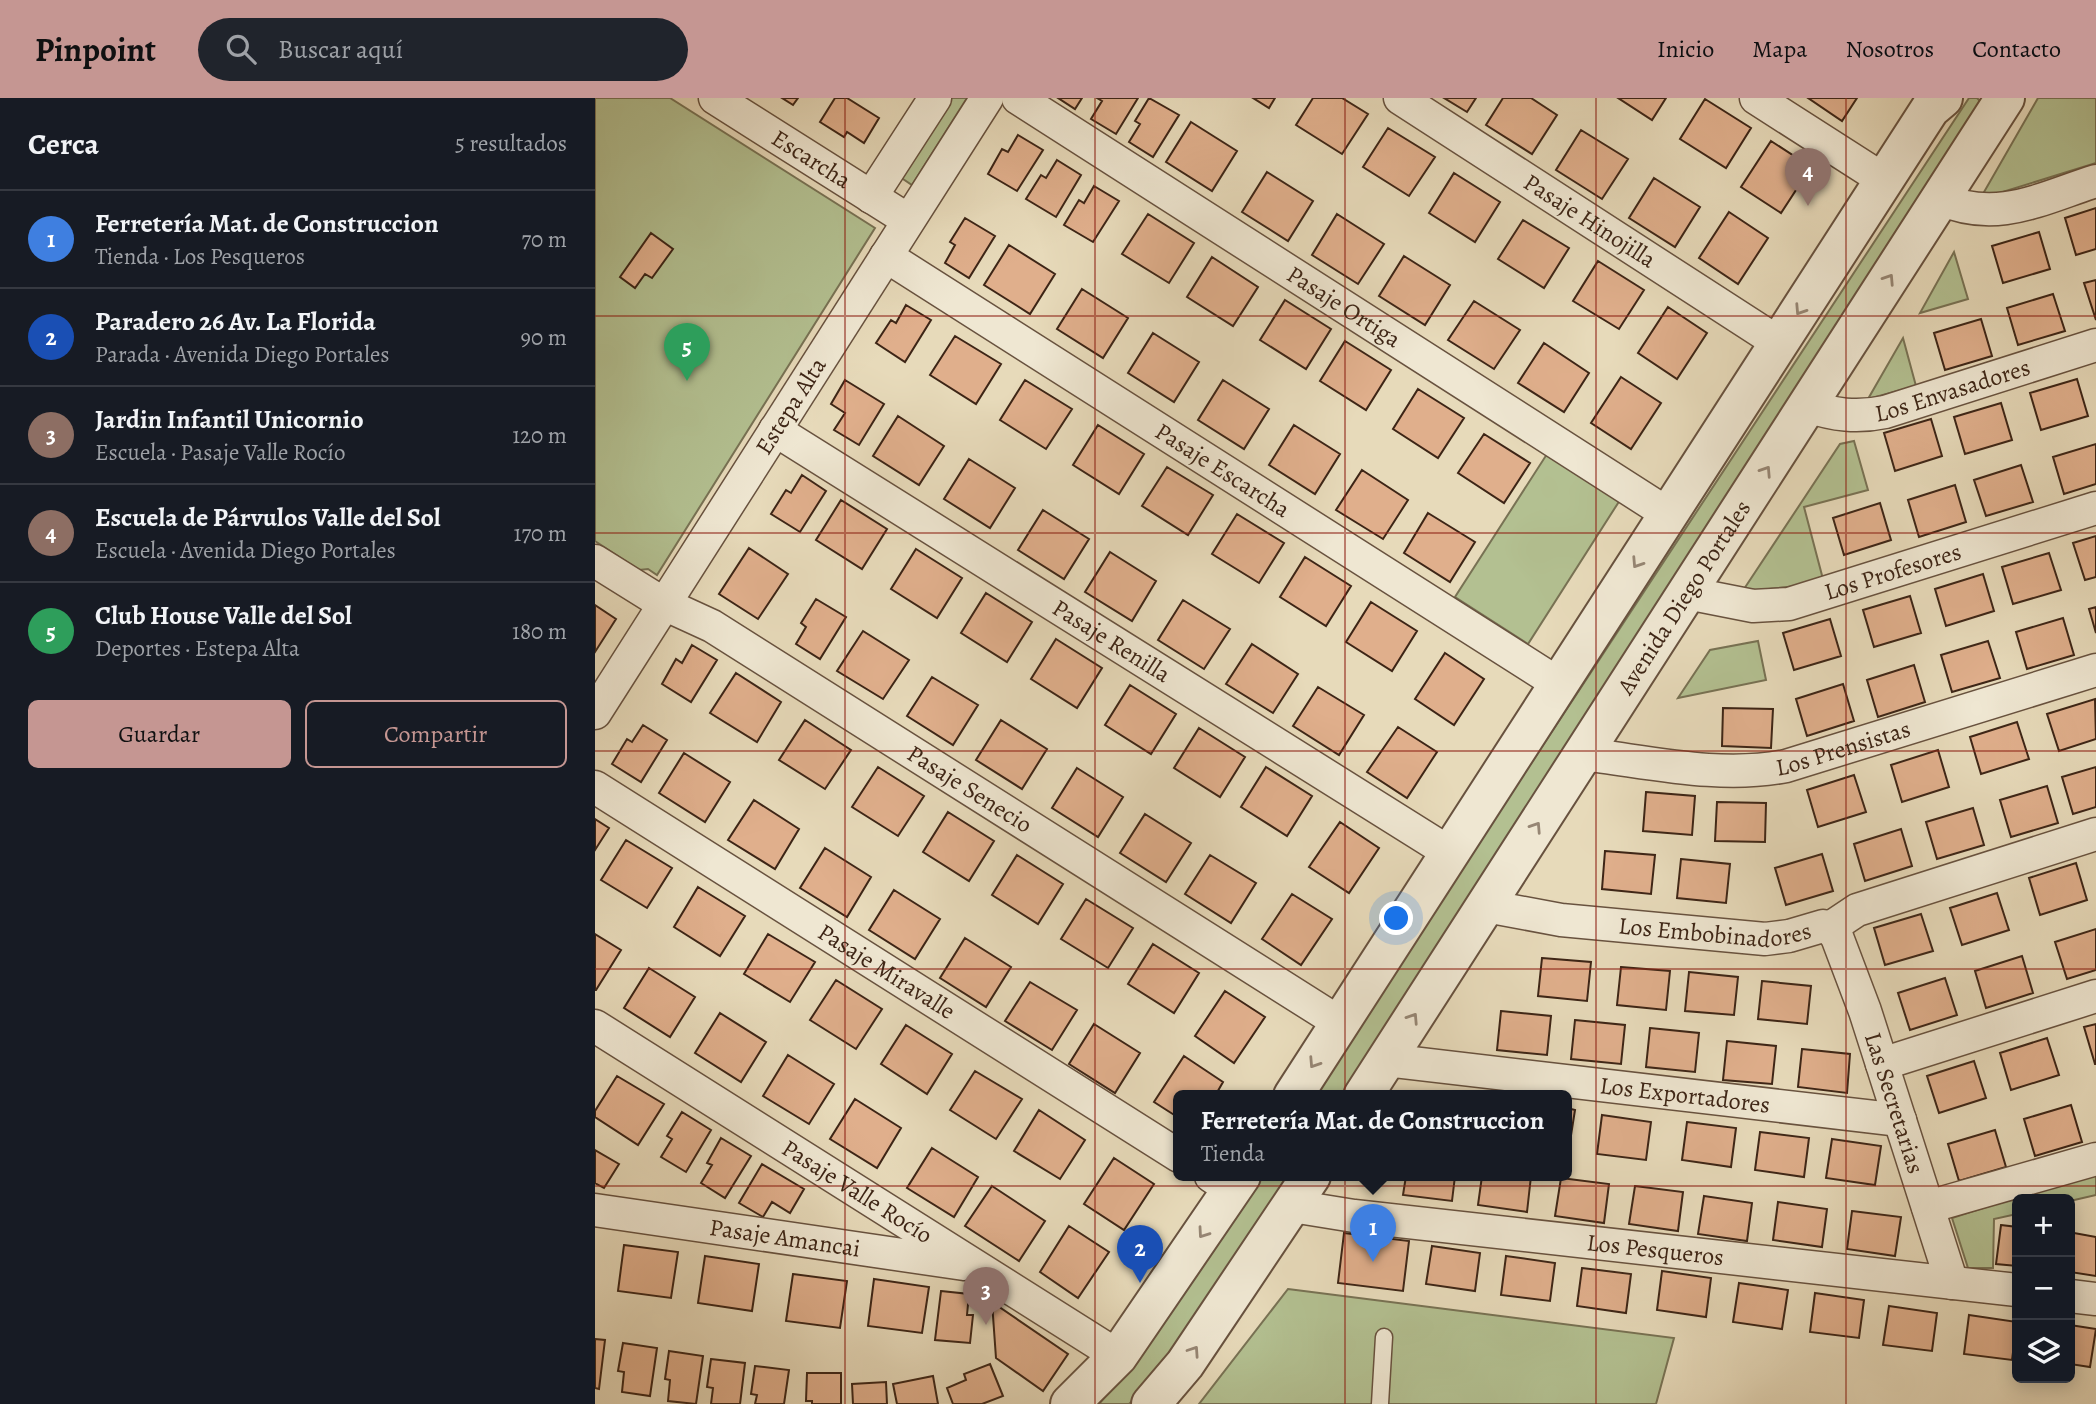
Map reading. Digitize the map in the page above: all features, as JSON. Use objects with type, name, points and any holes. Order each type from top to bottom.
[{"type":"street","name":"Escarcha","points":[[715,98],[908,220]]},
{"type":"street","points":[[871,197],[935,98]]},
{"type":"street","name":"Estepa Alta","points":[[595,713],[986,98]]},
{"type":"street","name":"Pasaje Ortiga","points":[[1018,98],[1668,514]]},
{"type":"street","name":"Pasaje Hinojilla","points":[[1400,98],[1779,342]]},
{"type":"street","points":[[1756,98],[1884,180]]},
{"type":"street","points":[[1974,148],[1990,118],[1992,98]]},
{"type":"street","name":"Avenida Diego Portales","points":[[1367,1090],[2005,98]]},
{"type":"street","points":[[1297,1090],[1937,102]]},
{"type":"street","points":[[1941,199],[1958,206],[1992,211],[2008,209],[2096,181]]},
{"type":"street","name":"Pasaje Escarcha","points":[[886,256],[1559,684]]},
{"type":"street","name":"Los Envasadores","points":[[1807,407],[1841,415],[1877,413],[2096,345]]},
{"type":"street","name":"Pasaje Renilla","points":[[775,430],[1450,853]]},
{"type":"street","name":"Los Profesores","points":[[1687,593],[1753,606],[1790,604],[2096,508]]},
{"type":"street","name":"Pasaje Senecio","points":[[595,561],[664,604],[712,626],[1340,1023]]},
{"type":"street","name":"Los Prensistas","points":[[1583,754],[1732,772],[1768,770],[2096,670]]},
{"type":"street","name":"Pasaje Miravalle","points":[[595,787],[1173,1152]]},
{"type":"street","name":"Los Embobinadores","points":[[1486,906],[1561,920],[1765,939],[1789,936],[1823,926],[1829,928],[1857,910],[2096,834]]},
{"type":"street","name":"Las Secretarias","points":[[1829,928],[1837,937],[1882,1064],[1952,1283]]},
{"type":"street","points":[[1882,1064],[2096,996]]},
{"type":"street","name":"Pasaje Valle Rocío","points":[[595,1026],[1118,1356]]},
{"type":"street","name":"Los Exportadores","points":[[1386,1060],[1900,1120]]},
{"type":"street","points":[[1928,1207],[2096,1159]]},
{"type":"street","points":[[1070,1404],[1118,1356],[1228,1181]]},
{"type":"street","points":[[1151,1404],[1185,1364],[1301,1191]]},
{"type":"street","name":"Los Pesqueros","points":[[1301,1191],[1354,1216],[2012,1289]]},
{"type":"street","name":"Pasaje Amancai","points":[[595,1210],[976,1266]]},
{"type":"street","points":[[2075,1297],[2096,1299]]},
{"type":"lane","points":[[1380,1404],[1384,1336]]},
{"type":"green space","points":[[595,98],[670,98],[875,228],[657,575],[648,569],[639,570],[595,541]]},
{"type":"green space","points":[[951,98],[967,98],[912,185],[900,177]]},
{"type":"green space","points":[[1969,98],[1977,98],[1982,103],[1346,1090],[1316,1090]]},
{"type":"green space","points":[[2038,98],[2096,98],[2096,163],[1980,199]]},
{"type":"green space","points":[[1954,252],[1968,299],[1920,313]]},
{"type":"green space","points":[[1903,338],[1916,386],[1868,399]]},
{"type":"green space","points":[[1854,441],[1868,490],[1804,507],[1824,583],[1742,592],[1840,444]]},
{"type":"green space","points":[[1547,454],[1620,500],[1528,644],[1455,597]]},
{"type":"green space","points":[[1758,641],[1766,680],[1678,698],[1710,650]]},
{"type":"green space","points":[[2096,1172],[2096,1195],[2075,1200],[2075,1194],[2027,1194]]},
{"type":"green space","points":[[1256,1181],[1287,1181],[1165,1370],[1129,1404],[1099,1404],[1148,1345]]},
{"type":"green space","points":[[2012,1199],[2012,1215],[1994,1219],[1993,1268],[1968,1268],[1952,1218]]},
{"type":"green space","points":[[1288,1289],[1674,1338],[1656,1404],[1199,1404]]},
{"type":"building","points":[[782,98],[798,98],[793,105]]},
{"type":"building","points":[[835,98],[847,98],[879,118],[864,143],[847,132],[844,137],[820,122]]},
{"type":"building","points":[[1058,98],[1082,98],[1075,109]]},
{"type":"building","points":[[1097,98],[1138,98],[1116,134],[1091,119],[1102,101]]},
{"type":"building","points":[[1149,98],[1179,115],[1153,157],[1129,142],[1140,124],[1135,121]]},
{"type":"building","points":[[1253,98],[1275,98],[1269,108]]},
{"type":"building","points":[[1313,98],[1342,98],[1368,114],[1342,154],[1296,125]]},
{"type":"building","points":[[1444,98],[1476,98],[1467,112]]},
{"type":"building","points":[[1503,98],[1531,98],[1557,115],[1532,154],[1486,125]]},
{"type":"building","points":[[1618,98],[1666,98],[1652,120]]},
{"type":"building","points":[[1808,98],[1857,98],[1842,121]]},
{"type":"building","points":[[1705,99],[1751,128],[1726,168],[1680,139]]},
{"type":"building","points":[[1191,122],[1237,151],[1212,191],[1166,162]]},
{"type":"building","points":[[1388,128],[1435,157],[1409,196],[1363,167]]},
{"type":"building","points":[[1581,130],[1628,159],[1602,199],[1556,170]]},
{"type":"building","points":[[1018,135],[1043,150],[1017,191],[988,174],[1002,149],[1008,152]]},
{"type":"building","points":[[1771,141],[1811,167],[1781,213],[1741,187]]},
{"type":"building","points":[[1057,160],[1081,175],[1056,217],[1026,199],[1041,175],[1046,178]]},
{"type":"building","points":[[1267,172],[1313,201],[1288,241],[1242,212]]},
{"type":"building","points":[[1454,173],[1500,202],[1475,242],[1429,213]]},
{"type":"building","points":[[1654,178],[1700,207],[1675,247],[1629,218]]},
{"type":"building","points":[[1094,186],[1119,201],[1093,242],[1064,225],[1079,200],[1084,203]]},
{"type":"building","points":[[2096,208],[2096,249],[2076,255],[2065,218]]},
{"type":"building","points":[[1729,212],[1768,238],[1738,284],[1699,258]]},
{"type":"building","points":[[1148,214],[1194,243],[1169,283],[1122,254]]},
{"type":"building","points":[[1337,214],[1384,244],[1358,284],[1312,255]]},
{"type":"building","points":[[965,218],[995,236],[969,278],[945,263],[955,245],[950,242]]},
{"type":"building","points":[[1523,220],[1569,248],[1544,288],[1498,259]]},
{"type":"building","points":[[2039,232],[2050,269],[2003,283],[1992,246]]},
{"type":"building","points":[[651,233],[673,249],[652,278],[645,274],[635,288],[620,277]]},
{"type":"building","points":[[1009,245],[1055,274],[1030,314],[984,285]]},
{"type":"building","points":[[1404,256],[1450,285],[1425,325],[1379,296]]},
{"type":"building","points":[[1212,257],[1258,287],[1233,326],[1187,297]]},
{"type":"building","points":[[1598,261],[1644,290],[1619,329],[1573,301]]},
{"type":"building","points":[[2096,280],[2096,320],[2084,283]]},
{"type":"building","points":[[1082,289],[1128,318],[1103,358],[1057,329]]},
{"type":"building","points":[[2053,294],[2065,331],[2018,345],[2007,308]]},
{"type":"building","points":[[1285,300],[1331,329],[1306,369],[1260,340]]},
{"type":"building","points":[[1474,301],[1520,330],[1494,369],[1448,340]]},
{"type":"building","points":[[906,305],[931,320],[905,362],[876,343],[891,320],[896,323]]},
{"type":"building","points":[[1668,307],[1707,333],[1677,379],[1638,353]]},
{"type":"building","points":[[1981,319],[1992,356],[1945,370],[1934,333]]},
{"type":"building","points":[[1153,333],[1199,362],[1174,402],[1128,373]]},
{"type":"building","points":[[955,336],[1001,364],[976,404],[930,375]]},
{"type":"building","points":[[1345,341],[1391,370],[1366,410],[1320,381]]},
{"type":"building","points":[[1544,343],[1589,373],[1564,412],[1518,383]]},
{"type":"building","points":[[1621,377],[1661,403],[1631,449],[1591,423]]},
{"type":"building","points":[[2077,379],[2088,416],[2041,430],[2030,393]]},
{"type":"building","points":[[845,380],[884,404],[859,445],[834,430],[845,413],[831,404]]},
{"type":"building","points":[[1025,380],[1072,409],[1046,449],[1000,420]]},
{"type":"building","points":[[1223,380],[1269,409],[1244,449],[1198,420]]},
{"type":"building","points":[[1418,389],[1464,418],[1438,458],[1393,429]]},
{"type":"building","points":[[2001,403],[2012,440],[1965,454],[1954,417]]},
{"type":"building","points":[[898,416],[944,446],[919,485],[873,456]]},
{"type":"building","points":[[1931,419],[1942,456],[1895,471],[1884,433]]},
{"type":"building","points":[[1098,425],[1144,454],[1119,494],[1073,465]]},
{"type":"building","points":[[1294,425],[1340,454],[1315,494],[1269,465]]},
{"type":"building","points":[[1484,434],[1530,463],[1504,503],[1458,473]]},
{"type":"building","points":[[2096,444],[2096,484],[2064,494],[2053,457]]},
{"type":"building","points":[[969,459],[1015,488],[990,528],[944,499]]},
{"type":"building","points":[[2021,465],[2033,502],[1986,516],[1974,480]]},
{"type":"building","points":[[1167,467],[1213,495],[1188,535],[1142,506]]},
{"type":"building","points":[[1362,470],[1408,500],[1383,539],[1336,510]]},
{"type":"building","points":[[802,475],[826,491],[800,532],[771,514],[786,490],[791,493]]},
{"type":"building","points":[[1955,485],[1966,522],[1919,537],[1908,500]]},
{"type":"building","points":[[841,500],[887,529],[862,569],[816,540]]},
{"type":"building","points":[[1880,503],[1891,540],[1844,555],[1833,518]]},
{"type":"building","points":[[1043,510],[1089,539],[1064,579],[1018,550]]},
{"type":"building","points":[[1428,513],[1475,542],[1450,582],[1404,553]]},
{"type":"building","points":[[1237,514],[1284,543],[1259,583],[1212,554]]},
{"type":"building","points":[[2096,536],[2096,577],[2085,580],[2073,543]]},
{"type":"building","points":[[749,548],[788,574],[758,619],[719,594]]},
{"type":"building","points":[[916,549],[962,578],[937,618],[891,589]]},
{"type":"building","points":[[1110,552],[1156,581],[1132,621],[1085,592]]},
{"type":"building","points":[[2049,553],[2061,590],[2013,604],[2002,567]]},
{"type":"building","points":[[1305,557],[1351,586],[1326,626],[1280,597]]},
{"type":"building","points":[[1983,574],[1994,611],[1946,626],[1935,589]]},
{"type":"building","points":[[986,593],[1032,622],[1007,662],[961,633]]},
{"type":"building","points":[[1910,596],[1921,633],[1874,647],[1863,610]]},
{"type":"building","points":[[816,599],[846,617],[820,659],[796,644],[806,627],[801,623]]},
{"type":"building","points":[[1183,600],[1230,629],[1204,669],[1158,640]]},
{"type":"building","points":[[1371,602],[1417,631],[1392,671],[1346,642]]},
{"type":"building","points":[[595,605],[616,619],[595,652]]},
{"type":"building","points":[[2096,607],[2096,633],[2089,609]]},
{"type":"building","points":[[2063,618],[2074,655],[2027,669],[2016,632]]},
{"type":"building","points":[[1830,619],[1841,656],[1794,670],[1783,633]]},
{"type":"building","points":[[863,631],[909,660],[883,699],[837,671]]},
{"type":"building","points":[[1056,639],[1102,668],[1077,708],[1031,679]]},
{"type":"building","points":[[1988,641],[2000,678],[1952,692],[1941,655]]},
{"type":"building","points":[[1252,644],[1298,674],[1273,713],[1226,684]]},
{"type":"building","points":[[692,645],[717,660],[691,702],[662,684],[676,659],[682,663]]},
{"type":"building","points":[[1445,653],[1484,679],[1454,725],[1415,699]]},
{"type":"building","points":[[1914,665],[1925,702],[1878,717],[1867,680]]},
{"type":"building","points":[[736,673],[781,702],[757,742],[710,713]]},
{"type":"building","points":[[932,677],[978,705],[953,745],[907,716]]},
{"type":"building","points":[[1843,684],[1854,721],[1807,736],[1796,699]]},
{"type":"building","points":[[1130,685],[1176,714],[1151,754],[1105,725]]},
{"type":"building","points":[[1318,687],[1364,715],[1339,755],[1293,726]]},
{"type":"building","points":[[2095,699],[2096,739],[2059,751],[2047,714]]},
{"type":"building","points":[[1723,708],[1773,709],[1771,748],[1722,746]]},
{"type":"building","points":[[805,720],[851,750],[825,789],[779,760]]},
{"type":"building","points":[[1001,720],[1047,749],[1022,789],[976,760]]},
{"type":"building","points":[[2017,722],[2029,759],[1981,774],[1970,737]]},
{"type":"building","points":[[643,725],[667,740],[641,782],[612,764],[627,739],[632,742]]},
{"type":"building","points":[[1398,727],[1437,752],[1407,798],[1367,772]]},
{"type":"building","points":[[1199,728],[1245,757],[1220,797],[1174,768]]},
{"type":"building","points":[[1938,750],[1949,787],[1902,802],[1891,765]]},
{"type":"building","points":[[684,753],[730,782],[705,822],[659,793]]},
{"type":"building","points":[[878,767],[924,796],[898,836],[852,807]]},
{"type":"building","points":[[1266,767],[1312,796],[1287,836],[1241,807]]},
{"type":"building","points":[[2096,767],[2096,807],[2073,814],[2062,777]]},
{"type":"building","points":[[1077,768],[1123,797],[1098,837],[1052,808]]},
{"type":"building","points":[[1854,775],[1866,812],[1818,827],[1807,790]]},
{"type":"building","points":[[2047,786],[2058,823],[2011,837],[2000,800]]},
{"type":"building","points":[[1646,792],[1695,796],[1692,835],[1643,831]]},
{"type":"building","points":[[754,800],[799,829],[775,869],[728,840]]},
{"type":"building","points":[[1717,802],[1766,803],[1765,842],[1715,841]]},
{"type":"building","points":[[1973,808],[1984,845],[1937,859],[1926,822]]},
{"type":"building","points":[[948,812],[994,841],[969,881],[923,852]]},
{"type":"building","points":[[1145,814],[1191,843],[1166,882],[1120,853]]},
{"type":"building","points":[[595,819],[609,828],[595,850]]},
{"type":"building","points":[[1340,822],[1379,848],[1349,893],[1309,867]]},
{"type":"building","points":[[1901,829],[1912,866],[1865,881],[1854,844]]},
{"type":"building","points":[[626,840],[672,868],[647,908],[601,880]]},
{"type":"building","points":[[825,848],[871,877],[847,917],[800,888]]},
{"type":"building","points":[[1605,851],[1655,855],[1651,894],[1602,889]]},
{"type":"building","points":[[1822,854],[1833,891],[1786,905],[1775,868]]},
{"type":"building","points":[[1017,855],[1063,884],[1038,924],[992,895]]},
{"type":"building","points":[[1210,855],[1256,883],[1231,923],[1185,894]]},
{"type":"building","points":[[1681,859],[1730,864],[1726,903],[1677,898]]},
{"type":"building","points":[[2076,863],[2087,900],[2040,915],[2029,878]]},
{"type":"building","points":[[698,887],[745,916],[720,956],[674,927]]},
{"type":"building","points":[[894,890],[940,919],[915,959],[869,930]]},
{"type":"building","points":[[1997,893],[2009,930],[1962,945],[1950,908]]},
{"type":"building","points":[[1292,894],[1332,919],[1301,965],[1262,939]]},
{"type":"building","points":[[1086,899],[1133,928],[1108,968],[1061,939]]},
{"type":"building","points":[[1921,914],[1933,951],[1885,965],[1874,928]]},
{"type":"building","points":[[2096,929],[2096,970],[2067,979],[2055,942]]},
{"type":"building","points":[[595,934],[621,950],[596,990],[595,990]]},
{"type":"building","points":[[768,934],[815,962],[790,1002],[744,974]]},
{"type":"building","points":[[965,938],[1011,967],[986,1007],[940,978]]},
{"type":"building","points":[[1153,944],[1199,973],[1174,1013],[1128,984]]},
{"type":"building","points":[[2022,956],[2033,993],[1986,1008],[1975,971]]},
{"type":"building","points":[[1542,958],[1591,962],[1587,1001],[1538,996]]},
{"type":"building","points":[[1621,967],[1670,971],[1666,1010],[1617,1005]]},
{"type":"building","points":[[649,968],[695,997],[670,1037],[624,1008]]},
{"type":"building","points":[[1689,972],[1738,977],[1734,1015],[1685,1011]]},
{"type":"building","points":[[1945,978],[1957,1015],[1910,1030],[1898,993]]},
{"type":"building","points":[[836,980],[882,1009],[856,1049],[810,1020]]},
{"type":"building","points":[[1762,981],[1811,986],[1807,1024],[1758,1019]]},
{"type":"building","points":[[1030,982],[1077,1010],[1052,1050],[1005,1021]]},
{"type":"building","points":[[1225,991],[1265,1017],[1234,1063],[1195,1036]]},
{"type":"building","points":[[1501,1011],[1551,1016],[1547,1055],[1497,1050]]},
{"type":"building","points":[[720,1013],[766,1042],[741,1082],[695,1053]]},
{"type":"building","points":[[1575,1020],[1625,1025],[1621,1064],[1571,1059]]},
{"type":"building","points":[[1094,1024],[1140,1053],[1115,1093],[1069,1064]]},
{"type":"building","points":[[2096,1024],[2096,1064],[2095,1064],[2084,1027]]},
{"type":"building","points":[[906,1025],[952,1054],[927,1094],[881,1064]]},
{"type":"building","points":[[1650,1028],[1699,1033],[1695,1072],[1646,1067]]},
{"type":"building","points":[[2047,1038],[2059,1075],[2011,1090],[2000,1053]]},
{"type":"building","points":[[1727,1041],[1776,1046],[1772,1084],[1723,1080]]},
{"type":"building","points":[[1802,1049],[1850,1054],[1847,1093],[1798,1087]]},
{"type":"building","points":[[788,1055],[834,1084],[809,1124],[763,1096]]},
{"type":"building","points":[[1184,1056],[1223,1082],[1218,1090],[1173,1090],[1173,1114],[1154,1102]]},
{"type":"building","points":[[1974,1061],[1986,1098],[1939,1113],[1927,1076]]},
{"type":"building","points":[[975,1071],[1022,1099],[996,1139],[950,1110]]},
{"type":"building","points":[[617,1076],[664,1104],[638,1145],[595,1117],[595,1111]]},
{"type":"building","points":[[855,1099],[901,1128],[877,1168],[830,1139]]},
{"type":"building","points":[[2071,1105],[2082,1142],[2035,1156],[2024,1119]]},
{"type":"building","points":[[1039,1110],[1085,1140],[1060,1179],[1014,1151]]},
{"type":"building","points":[[682,1112],[711,1130],[686,1172],[661,1157],[672,1139],[667,1136]]},
{"type":"building","points":[[1602,1115],[1651,1122],[1646,1160],[1597,1154]]},
{"type":"building","points":[[1687,1122],[1736,1128],[1731,1167],[1682,1160]]},
{"type":"building","points":[[1995,1130],[2006,1167],[1959,1181],[1948,1144]]},
{"type":"building","points":[[1760,1132],[1809,1138],[1804,1177],[1755,1170]]},
{"type":"building","points":[[721,1138],[751,1156],[725,1198],[701,1183],[712,1165],[707,1163]]},
{"type":"building","points":[[1832,1139],[1881,1146],[1875,1185],[1826,1178]]},
{"type":"building","points":[[932,1148],[978,1177],[954,1217],[907,1188]]},
{"type":"building","points":[[595,1150],[619,1164],[604,1188],[595,1183]]},
{"type":"building","points":[[1114,1158],[1154,1184],[1124,1230],[1084,1204]]},
{"type":"building","points":[[762,1164],[804,1189],[790,1213],[772,1202],[763,1217],[739,1203]]},
{"type":"building","points":[[1572,1179],[1609,1184],[1604,1223],[1555,1216],[1561,1181]]},
{"type":"building","points":[[1405,1181],[1454,1181],[1452,1201],[1403,1195]]},
{"type":"building","points":[[1481,1181],[1530,1181],[1527,1212],[1478,1205]]},
{"type":"building","points":[[992,1186],[1045,1221],[1019,1261],[965,1226]]},
{"type":"building","points":[[1635,1186],[1683,1192],[1678,1231],[1629,1224]]},
{"type":"building","points":[[1704,1196],[1752,1203],[1747,1241],[1698,1234]]},
{"type":"building","points":[[1778,1202],[1827,1209],[1822,1247],[1773,1240]]},
{"type":"building","points":[[1852,1211],[1901,1217],[1895,1256],[1847,1249]]},
{"type":"building","points":[[2001,1225],[2012,1226],[2012,1266],[1996,1264]]},
{"type":"building","points":[[1069,1226],[1109,1252],[1078,1298],[1040,1272]]},
{"type":"building","points":[[1344,1233],[1409,1241],[1403,1291],[1338,1283]]},
{"type":"building","points":[[2075,1233],[2096,1237],[2096,1276],[2075,1273]]},
{"type":"building","points":[[624,1245],[678,1252],[671,1298],[618,1291]]},
{"type":"building","points":[[1432,1246],[1480,1253],[1475,1291],[1426,1284]]},
{"type":"building","points":[[705,1256],[759,1264],[752,1311],[698,1303]]},
{"type":"building","points":[[1506,1256],[1555,1263],[1550,1301],[1501,1295]]},
{"type":"building","points":[[1582,1268],[1631,1274],[1626,1313],[1577,1306]]},
{"type":"building","points":[[1662,1271],[1711,1278],[1706,1317],[1657,1310]]},
{"type":"building","points":[[793,1274],[847,1281],[840,1328],[786,1321]]},
{"type":"building","points":[[874,1279],[929,1287],[922,1333],[868,1326]]},
{"type":"building","points":[[1739,1283],[1788,1290],[1782,1329],[1733,1322]]},
{"type":"building","points":[[941,1291],[969,1294],[967,1315],[973,1315],[970,1343],[935,1340]]},
{"type":"building","points":[[1815,1293],[1864,1300],[1859,1338],[1810,1332]]},
{"type":"building","points":[[992,1302],[1068,1354],[1043,1391],[996,1358]]},
{"type":"building","points":[[1889,1306],[1937,1313],[1932,1351],[1883,1345]]},
{"type":"building","points":[[1969,1315],[2012,1321],[2012,1360],[1964,1354]]},
{"type":"building","points":[[2075,1326],[2096,1329],[2090,1367],[2075,1365]]},
{"type":"building","points":[[595,1339],[605,1340],[599,1389],[595,1388]]},
{"type":"building","points":[[623,1343],[657,1348],[650,1396],[622,1392],[624,1372],[618,1371]]},
{"type":"building","points":[[669,1351],[703,1356],[696,1404],[668,1401],[670,1380],[665,1379]]},
{"type":"building","points":[[711,1359],[745,1363],[740,1404],[711,1404],[713,1388],[707,1387]]},
{"type":"building","points":[[990,1364],[1003,1396],[982,1404],[953,1404],[947,1388],[966,1380],[964,1374]]},
{"type":"building","points":[[755,1366],[789,1370],[784,1404],[755,1404],[757,1395],[751,1394]]},
{"type":"building","points":[[807,1373],[841,1373],[841,1404],[812,1404],[812,1401],[806,1401]]},
{"type":"building","points":[[933,1376],[938,1404],[897,1404],[893,1384]]},
{"type":"building","points":[[886,1382],[887,1404],[853,1404],[852,1384]]},
{"type":"place","name":"Escuela de Párvulos Valle del Sol","points":[[1808,206]]},
{"type":"place","name":"Club House Valle del Sol","points":[[687,381]]},
{"type":"place","name":"Ferretería Mat. de Construccion","points":[[1373,1262]]},
{"type":"place","name":"Paradero 26 Av. La Florida","points":[[1140,1283]]},
{"type":"place","name":"Jardin Infantil Unicornio","points":[[986,1325]]}]
